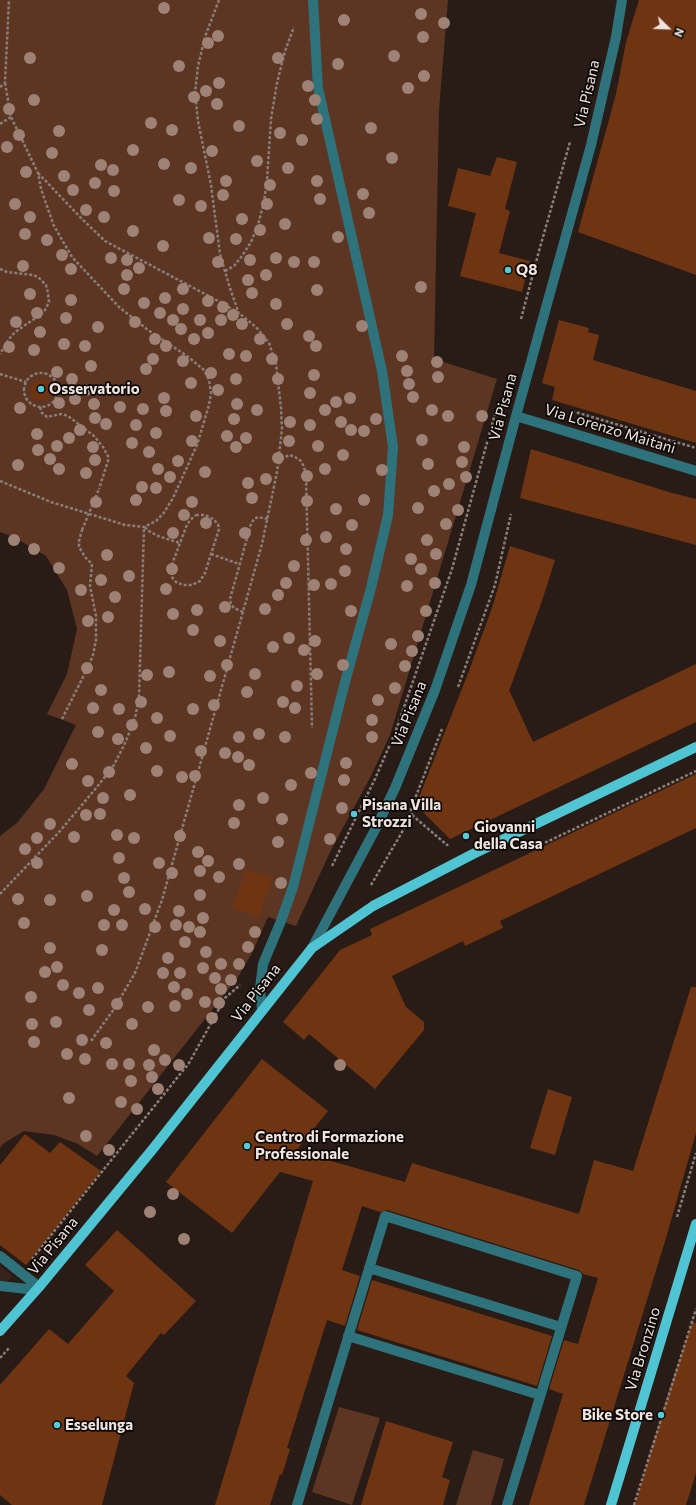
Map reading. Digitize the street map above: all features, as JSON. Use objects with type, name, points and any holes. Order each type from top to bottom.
[{"type":"main road","points":[[312,948],[373,906],[473,854],[696,747]]},
{"type":"main road","name":"Via Pisana","points":[[0,1331],[38,1288],[152,1150],[312,948]]},
{"type":"main road","name":"Via Bronzino","points":[[611,1505],[696,1224]]},
{"type":"street","points":[[262,1010],[260,988],[264,964],[293,887],[345,682],[371,588],[388,515],[393,447],[382,371],[318,88],[313,0]]},
{"type":"street","name":"Via Pisana","points":[[312,948],[377,826],[395,788],[435,690],[471,585],[589,152],[616,37],[622,0]]},
{"type":"street","name":"Via Lorenzo Maitani","points":[[516,416],[696,471]]},
{"type":"street","points":[[297,1505],[385,1216],[576,1276],[507,1505]]},
{"type":"street","points":[[0,1256],[38,1288]]},
{"type":"street","points":[[369,1268],[561,1327]]},
{"type":"street","points":[[0,1286],[38,1288]]},
{"type":"street","points":[[348,1336],[540,1395]]},
{"type":"path","points":[[9,0],[5,83],[11,117],[38,173],[41,189],[54,226],[72,257],[119,307],[148,330],[196,363],[204,370],[209,380],[210,405],[194,452],[168,506],[156,520],[144,527]]},
{"type":"path","points":[[219,0],[205,38],[198,66],[195,92],[198,122],[211,185],[220,254],[240,314]]},
{"type":"path","points":[[225,271],[234,266],[242,256],[251,242],[260,217],[267,180],[271,119],[277,83],[285,51],[295,24]]},
{"type":"path","points":[[0,87],[5,83]]},
{"type":"path","points":[[0,124],[11,117]]},
{"type":"path","points":[[38,173],[105,241],[222,303],[240,314],[256,327],[269,343],[276,364],[281,408],[282,429],[278,466],[268,519],[162,900],[135,973],[114,1009],[91,1041]]},
{"type":"path","points":[[0,269],[7,272],[38,277],[46,285],[49,302],[45,310],[40,315],[15,332],[0,354]]},
{"type":"path","points":[[39,372],[49,374],[57,383],[59,388],[56,399],[47,406],[40,407],[30,403],[26,399],[24,387],[26,382],[33,374],[39,372]]},
{"type":"path","points":[[0,374],[26,382]]},
{"type":"path","points":[[40,407],[42,413],[47,417],[61,414],[68,416],[91,434],[103,447],[108,456],[108,461],[99,489],[79,541],[79,547],[85,557],[92,564],[90,586],[96,616],[96,640],[93,655],[88,667],[62,719]]},
{"type":"path","points":[[571,411],[696,448]]},
{"type":"path","points":[[278,466],[282,459],[288,455],[295,457],[301,461],[306,476],[312,733]]},
{"type":"path","points":[[0,481],[51,502],[124,525],[144,527],[158,536],[180,544]]},
{"type":"path","points":[[196,515],[205,515],[218,524],[219,529],[211,554],[200,581],[192,586],[183,585],[176,582],[172,576],[171,567],[186,526],[196,515]]},
{"type":"path","points":[[243,612],[234,608],[230,599],[254,519],[258,517],[268,519]]},
{"type":"path","points":[[0,894],[60,831],[97,787],[114,765],[126,741],[135,718],[138,698],[144,527]]},
{"type":"path","points":[[211,554],[240,564]]},
{"type":"path","points":[[531,849],[696,771]]},
{"type":"path","points":[[412,814],[447,845],[454,842]]},
{"type":"path","points":[[634,1505],[696,1309]]},
{"type":"path","points":[[0,1358],[10,1346]]},
{"type":"shaded area","points":[[0,0],[448,0],[439,110],[434,359],[497,379],[390,735],[371,776],[331,850],[296,926],[268,917],[253,951],[238,977],[97,1156],[78,1144],[54,1135],[24,1131],[4,1143],[0,1148],[0,836],[17,823],[44,789],[76,725],[47,714],[67,674],[77,629],[67,590],[46,556],[14,537],[0,532]]},
{"type":"shaded area","points":[[0,1266],[12,1276],[0,1290]]},
{"type":"shaded area","points":[[339,1407],[380,1418],[352,1505],[312,1492]]},
{"type":"shaded area","points":[[473,1450],[504,1459],[491,1505],[456,1505]]},
{"type":"building","points":[[639,0],[696,0],[696,275],[578,232],[616,94],[626,42]]},
{"type":"building","points":[[497,157],[517,162],[505,209],[510,211],[499,253],[530,261],[522,292],[460,276],[476,213],[448,206],[458,168],[490,176]]},
{"type":"building","points":[[559,320],[589,328],[588,332],[599,335],[593,360],[696,391],[696,443],[552,400],[555,387],[542,383]]},
{"type":"building","name":"Osservatorio","points":[[38,379],[49,380],[52,387],[51,394],[47,401],[33,399],[30,390],[32,384]]},
{"type":"building","points":[[531,449],[672,493],[696,499],[696,545],[520,498]]},
{"type":"building","points":[[510,546],[555,560],[542,601],[509,691],[533,742],[696,664],[696,722],[450,839],[416,805],[492,608]]},
{"type":"building","points":[[696,774],[696,828],[500,921],[503,928],[465,946],[463,941],[392,976],[406,1007],[424,1022],[424,1030],[375,1089],[309,1034],[304,1040],[283,1022],[340,950],[372,935],[370,929]]},
{"type":"building","points":[[246,869],[273,878],[259,917],[232,908]]},
{"type":"building","points":[[691,987],[696,987],[696,1133],[666,1238],[584,1505],[529,1505],[563,1394],[549,1389],[564,1340],[578,1344],[598,1278],[583,1274],[579,1270],[387,1210],[380,1212],[362,1206],[342,1270],[360,1276],[345,1326],[327,1320],[287,1448],[290,1449],[282,1475],[280,1474],[270,1505],[215,1505],[313,1181],[280,1172],[232,1233],[166,1182],[262,1059],[328,1111],[296,1151],[405,1182],[412,1163],[579,1214],[594,1160],[633,1171]]},
{"type":"building","points":[[548,1089],[572,1097],[555,1155],[530,1148]]},
{"type":"building","points":[[25,1134],[50,1153],[60,1142],[101,1171],[26,1265],[0,1245],[0,1165]]},
{"type":"building","points":[[117,1230],[196,1301],[164,1335],[161,1333],[126,1376],[134,1383],[102,1505],[12,1505],[0,1495],[0,1385],[49,1329],[68,1344],[114,1291],[85,1265]]},
{"type":"building","points":[[372,1280],[552,1336],[537,1386],[357,1330]]},
{"type":"building","points":[[692,1322],[696,1323],[696,1473],[686,1505],[635,1505],[666,1400]]},
{"type":"building","points":[[386,1421],[453,1442],[442,1477],[450,1480],[443,1505],[361,1505]]},
{"type":"place","name":"Q8","points":[[508,270]]},
{"type":"place","name":"Osservatorio","points":[[41,389]]},
{"type":"place","name":"Pisana Villa Strozzi","points":[[354,814]]},
{"type":"place","name":"Giovanni della Casa","points":[[466,836]]},
{"type":"place","name":"Centro di Formazione Professionale","points":[[247,1146]]},
{"type":"place","name":"Bike Store","points":[[661,1415]]},
{"type":"place","name":"Esselunga","points":[[57,1425]]}]
